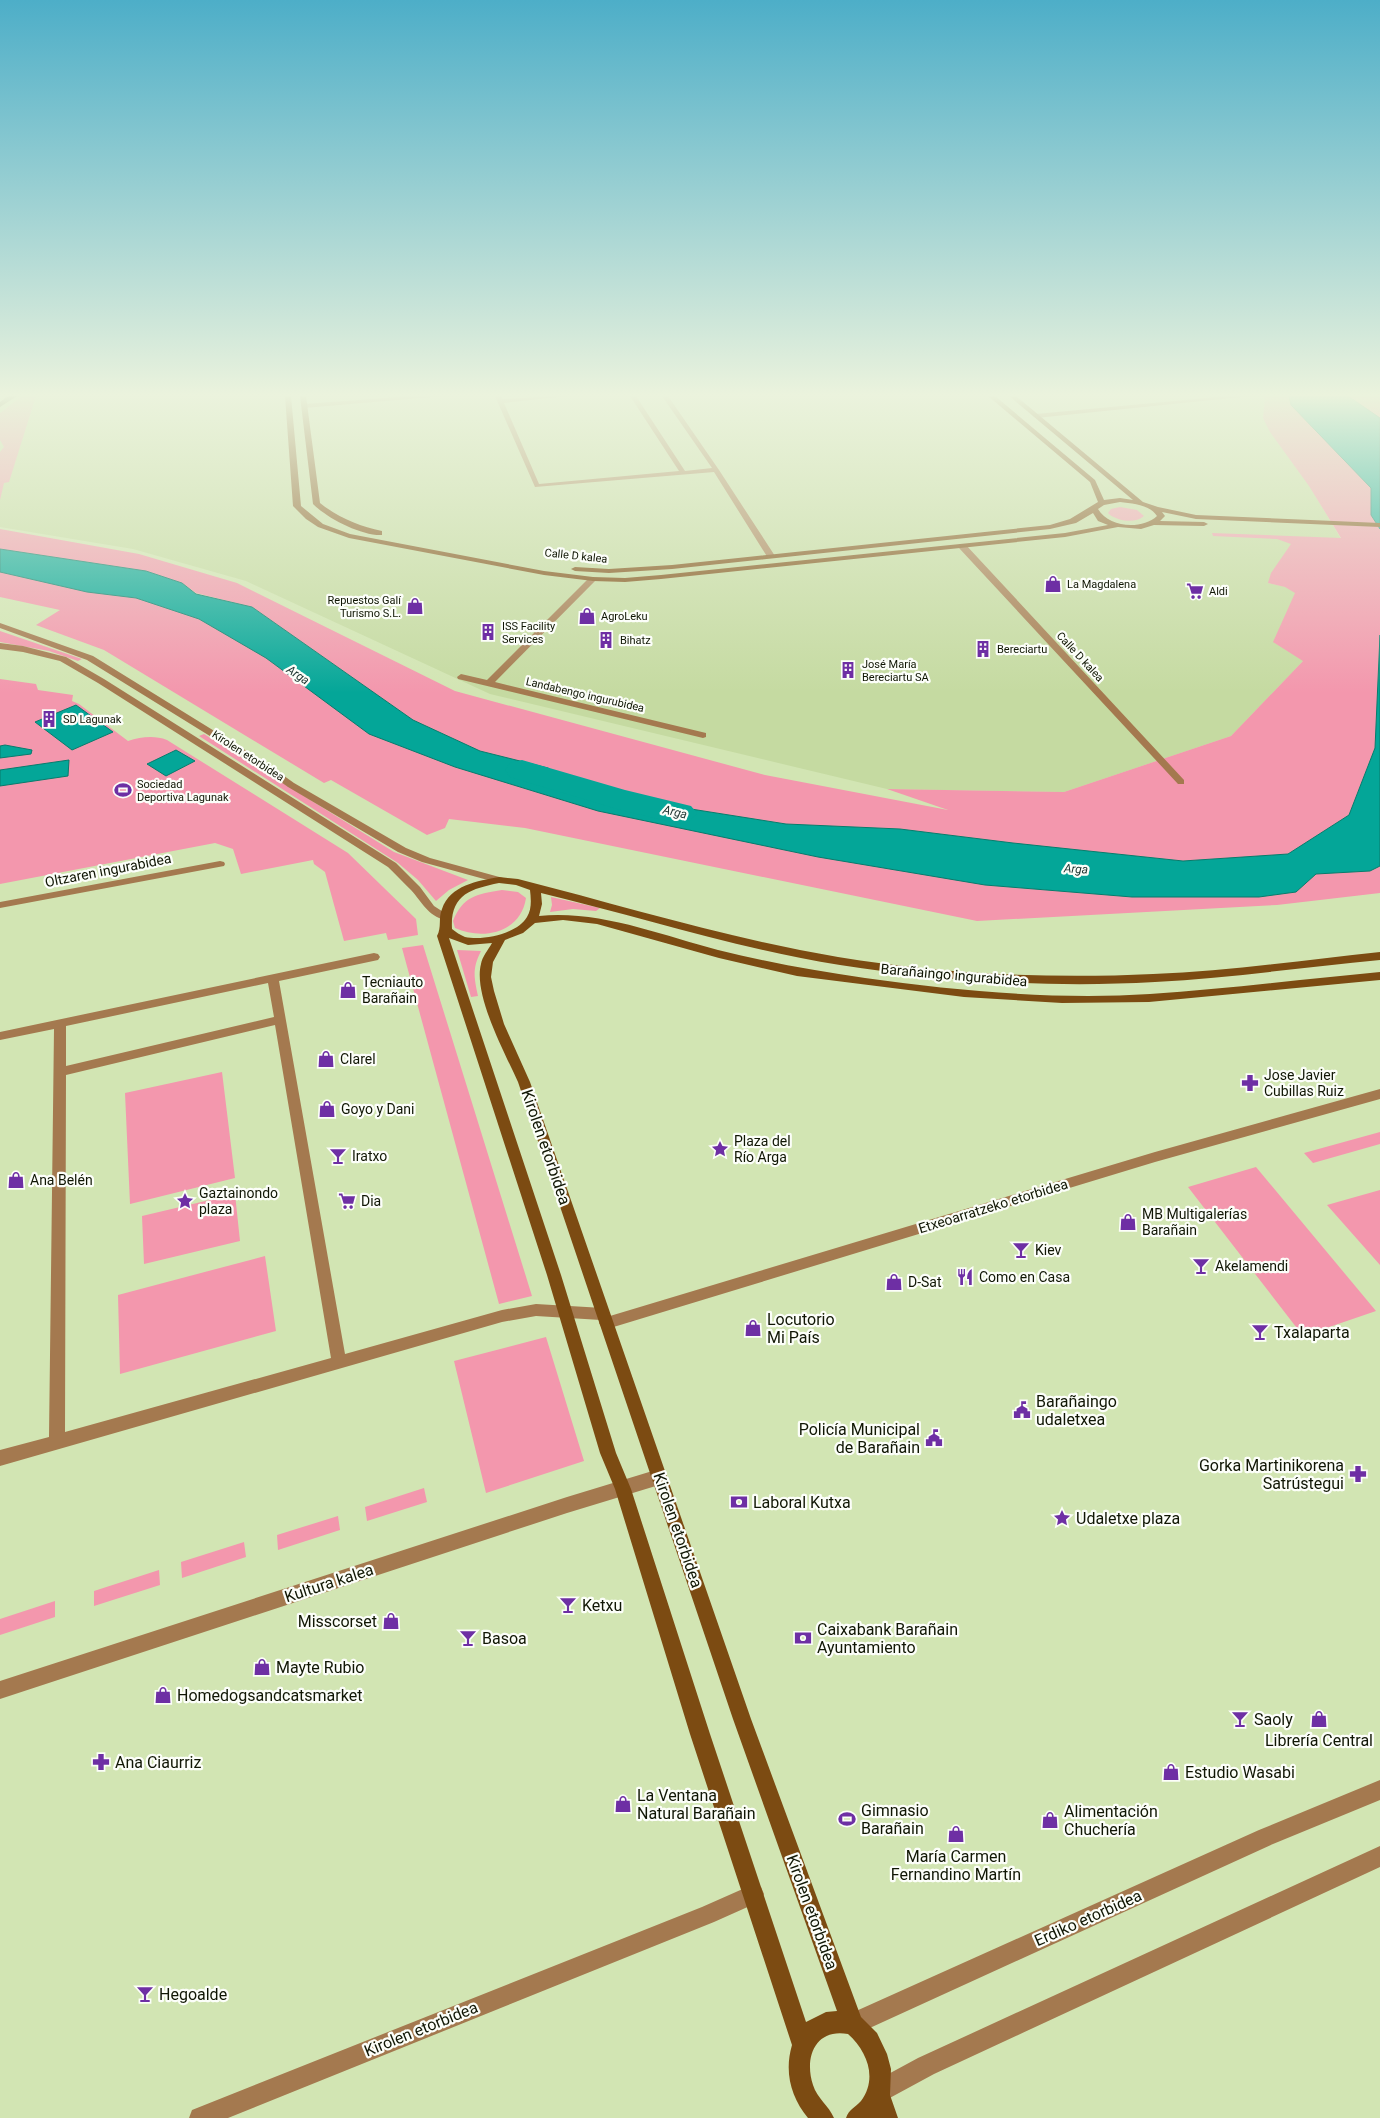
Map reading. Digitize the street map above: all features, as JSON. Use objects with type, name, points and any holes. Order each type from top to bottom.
[{"type":"main road","name":"Calle D kalea","points":[[296,495],[297,506],[308,518],[325,528],[349,536],[544,573],[593,579],[634,579],[841,559]]},
{"type":"main road","name":"Calle D kalea","points":[[316,495],[317,504],[333,518],[364,530],[564,568],[609,571],[672,567],[1050,528],[1072,521],[1102,503]]},
{"type":"main road","points":[[1099,495],[1102,503],[1120,500],[1141,503],[1156,509],[1196,517],[1380,525]]},
{"type":"main road","points":[[1131,495],[1141,503]]},
{"type":"main road","points":[[1094,509],[1100,518],[1118,525]]},
{"type":"main road","points":[[1156,509],[1161,516],[1156,523]]},
{"type":"main road","points":[[735,570],[741,566],[765,563],[771,556],[786,561],[841,559],[1065,536],[1118,525],[1140,526],[1156,523],[1380,533]]},
{"type":"main road","points":[[445,924],[460,939],[480,942],[501,938],[519,930],[531,920],[538,903],[535,888],[518,882],[499,880],[478,883],[456,894],[447,907],[445,924],[444,936],[608,1453],[623,1489],[803,2045],[800,2065],[802,2086],[808,2100],[824,2118]]},
{"type":"main road","name":"Barañaingo ingurabidea","points":[[535,888],[610,905],[694,930],[797,954],[892,968],[1056,979],[1153,978],[1380,956]]},
{"type":"main road","name":"Barañaingo ingurabidea","points":[[531,920],[563,917],[597,921],[720,954],[797,972],[964,993],[1070,999],[1149,998],[1380,976]]},
{"type":"main road","name":"Kirolen etorbidea","points":[[501,938],[486,964],[485,979],[489,998],[524,1082],[742,1719],[852,2024],[863,2032],[872,2043],[878,2059],[880,2075],[878,2092],[887,2118]]},
{"type":"main road","name":"Erdiko etorbidea","points":[[803,2045],[811,2032],[820,2024],[842,2021],[852,2024]]},
{"type":"main road","points":[[857,2118],[868,2110],[878,2092]]},
{"type":"street","points":[[732,495],[771,556]]},
{"type":"street","name":"Calle D kalea","points":[[962,546],[1181,782]]},
{"type":"street","name":"Calle D kalea","points":[[488,684],[593,579]]},
{"type":"street","name":"Kirolen etorbidea","points":[[0,625],[90,658],[299,790],[402,850],[426,860],[499,880]]},
{"type":"street","name":"Kirolen etorbidea","points":[[0,646],[24,649],[63,659],[101,681],[392,865],[416,889],[445,924]]},
{"type":"street","name":"Landabengo ingurubidea","points":[[461,677],[703,735]]},
{"type":"street","name":"Oltzaren ingurabidea","points":[[0,905],[220,864]]},
{"type":"street","points":[[0,1036],[374,957]]},
{"type":"street","points":[[273,978],[339,1362]]},
{"type":"street","points":[[61,1072],[280,1020]]},
{"type":"street","points":[[57,1441],[60,1024]]},
{"type":"street","name":"Etxeoarratzeko etorbidea","points":[[605,1318],[1155,1157],[1380,1094]]},
{"type":"street","points":[[0,1458],[502,1316],[536,1310],[605,1318]]},
{"type":"street","name":"Kultura kalea","points":[[0,1690],[567,1505],[659,1477]]},
{"type":"street","name":"Erdiko etorbidea","points":[[852,2024],[1266,1837],[1380,1790]]},
{"type":"street","points":[[878,2092],[926,2066],[1380,1856]]},
{"type":"street","name":"Kirolen etorbidea","points":[[200,2118],[698,1919],[754,1894]]},
{"type":"shaded area","points":[[0,495],[1315,495],[1341,539],[1268,583],[1286,587],[1296,593],[1303,661],[1231,736],[1064,792],[887,789],[490,694],[246,581],[133,549],[0,527]]},
{"type":"shaded area","points":[[1314,495],[1371,495],[1371,515],[1380,529],[1380,635],[1375,748],[1349,815],[1288,854],[1183,861],[900,829],[786,824],[672,806],[594,797],[548,768],[480,751],[413,720],[252,607],[196,593],[182,583],[146,571],[0,549],[0,529],[139,554],[237,583],[455,691],[765,775],[948,810],[887,789],[1064,792],[1231,736],[1303,661],[1273,642],[1295,593],[1285,587],[1268,583],[1271,573],[1291,544],[1277,539],[1213,536],[1212,533],[1341,538]]},
{"type":"shaded area","points":[[1120,507],[1137,510],[1144,516],[1136,520],[1127,521],[1118,519],[1108,513],[1111,509]]},
{"type":"shaded area","points":[[0,572],[87,592],[136,598],[199,619],[455,767],[985,885],[1132,897],[1259,897],[1296,892],[1316,874],[1370,871],[1380,866],[1380,893],[1277,905],[977,921],[525,828],[449,819],[445,828],[427,835],[331,780],[324,783],[104,650],[36,625],[60,610],[0,597]]},
{"type":"shaded area","points":[[0,631],[82,659],[78,661],[49,651],[0,642]]},
{"type":"shaded area","name":"Sociedad Deportiva Lagunak","points":[[0,679],[36,684],[38,690],[73,695],[72,701],[79,704],[128,741],[148,737],[167,740],[348,853],[416,919],[418,935],[388,940],[386,933],[344,941],[325,872],[314,864],[313,860],[241,874],[233,849],[215,843],[0,884]]},
{"type":"shaded area","points":[[204,734],[394,852],[468,880],[449,890],[436,901],[418,880],[398,863],[199,736]]},
{"type":"shaded area","points":[[502,890],[518,892],[526,898],[523,910],[509,926],[500,931],[478,934],[455,928],[453,921],[466,901],[478,895]]},
{"type":"shaded area","points":[[551,897],[600,908],[596,911],[573,909],[550,912],[552,905]]},
{"type":"shaded area","points":[[423,945],[532,1296],[499,1304],[402,948]]},
{"type":"shaded area","points":[[457,950],[481,951],[476,963],[475,973],[478,996],[471,997]]},
{"type":"shaded area","points":[[222,1072],[235,1178],[130,1204],[125,1093]]},
{"type":"shaded area","points":[[1380,1132],[1380,1144],[1313,1163],[1304,1153]]},
{"type":"shaded area","points":[[1256,1167],[1376,1311],[1303,1336],[1188,1187]]},
{"type":"shaded area","points":[[1380,1190],[1380,1265],[1327,1205]]},
{"type":"shaded area","points":[[235,1194],[240,1241],[144,1264],[142,1216]]},
{"type":"shaded area","points":[[265,1256],[276,1331],[120,1374],[118,1295]]},
{"type":"shaded area","points":[[546,1337],[584,1461],[486,1493],[454,1361]]},
{"type":"shaded area","points":[[424,1488],[427,1502],[367,1521],[365,1507]]},
{"type":"shaded area","points":[[338,1516],[340,1530],[278,1550],[277,1535]]},
{"type":"shaded area","points":[[244,1542],[246,1557],[182,1578],[181,1562]]},
{"type":"shaded area","points":[[159,1570],[160,1585],[94,1606],[94,1591]]},
{"type":"shaded area","points":[[55,1601],[55,1617],[0,1635],[0,1619]]},
{"type":"water","points":[[1371,495],[1380,495],[1380,529],[1371,515]]},
{"type":"water","points":[[0,549],[146,571],[182,583],[196,594],[252,607],[413,720],[480,751],[548,768],[594,797],[672,806],[786,824],[900,829],[1183,861],[1288,854],[1349,815],[1375,748],[1380,635],[1380,866],[1370,871],[1316,874],[1296,892],[1259,897],[1132,897],[985,885],[818,857],[598,811],[455,767],[369,734],[266,658],[199,619],[136,598],[87,592],[0,572]]},
{"type":"water","points":[[76,705],[113,732],[72,750],[35,722]]},
{"type":"water","points":[[5,745],[32,750],[31,754],[0,758],[0,746]]},
{"type":"water","points":[[176,750],[195,761],[166,776],[147,764]]},
{"type":"water","points":[[69,760],[68,776],[0,786],[0,770]]},
{"type":"waterway","name":"Arga","points":[[522,770],[617,799],[679,813]]},
{"type":"place","name":"La Magdalena","points":[[1053,584]]},
{"type":"place","name":"Aldi","points":[[1195,591]]},
{"type":"place","name":"Repuestos Galí Turismo S.L.","points":[[415,606]]},
{"type":"place","name":"AgroLeku","points":[[587,616]]},
{"type":"place","name":"ISS Facility Services","points":[[488,632]]},
{"type":"place","name":"Bihatz","points":[[606,640]]},
{"type":"place","name":"Bereciartu","points":[[983,649]]},
{"type":"place","name":"José María Bereciartu SA","points":[[848,670]]},
{"type":"place","name":"SD Lagunak","points":[[49,719]]},
{"type":"place","name":"Sociedad Deportiva Lagunak","points":[[123,790]]},
{"type":"place","name":"Tecniauto Barañain","points":[[348,990]]},
{"type":"place","name":"Clarel","points":[[326,1059]]},
{"type":"place","name":"Jose Javier Cubillas Ruiz","points":[[1250,1083]]},
{"type":"place","name":"Goyo y Dani","points":[[327,1109]]},
{"type":"place","name":"Plaza del Río Arga","points":[[720,1149]]},
{"type":"place","name":"Iratxo","points":[[338,1156]]},
{"type":"place","name":"Ana Belén","points":[[16,1180]]},
{"type":"place","name":"Gaztainondo plaza","points":[[185,1201]]},
{"type":"place","name":"Dia","points":[[347,1201]]},
{"type":"place","name":"MB Multigalerías Barañain","points":[[1128,1222]]},
{"type":"place","name":"Kiev","points":[[1021,1250]]},
{"type":"place","name":"Akelamendi","points":[[1201,1266]]},
{"type":"place","name":"Como en Casa","points":[[965,1277]]},
{"type":"place","name":"D-Sat","points":[[894,1282]]},
{"type":"place","name":"Locutorio Mi País","points":[[753,1328]]},
{"type":"place","name":"Txalaparta","points":[[1260,1332]]},
{"type":"place","name":"Barañaingo udaletxea","points":[[1022,1410]]},
{"type":"place","name":"Policía Municipal de Barañain","points":[[934,1438]]},
{"type":"place","name":"Gorka Martinikorena Satrústegui","points":[[1358,1474]]},
{"type":"place","name":"Laboral Kutxa","points":[[739,1502]]},
{"type":"place","name":"Udaletxe plaza","points":[[1062,1518]]},
{"type":"place","name":"Ketxu","points":[[568,1605]]},
{"type":"place","name":"Misscorset","points":[[391,1621]]},
{"type":"place","name":"Basoa","points":[[468,1638]]},
{"type":"place","name":"Caixabank Barañain Ayuntamiento","points":[[803,1638]]},
{"type":"place","name":"Mayte Rubio","points":[[262,1667]]},
{"type":"place","name":"Homedogsandcatsmarket","points":[[163,1695]]},
{"type":"place","name":"Saoly","points":[[1240,1719]]},
{"type":"place","name":"Librería Central","points":[[1319,1719]]},
{"type":"place","name":"Ana Ciaurriz","points":[[101,1762]]},
{"type":"place","name":"Estudio Wasabi","points":[[1171,1772]]},
{"type":"place","name":"La Ventana Natural Barañain","points":[[623,1804]]},
{"type":"place","name":"Gimnasio Barañain","points":[[847,1819]]},
{"type":"place","name":"Alimentación Chuchería","points":[[1050,1820]]},
{"type":"place","name":"María Carmen Fernandino Martín","points":[[956,1834]]},
{"type":"place","name":"Hegoalde","points":[[145,1994]]}]
